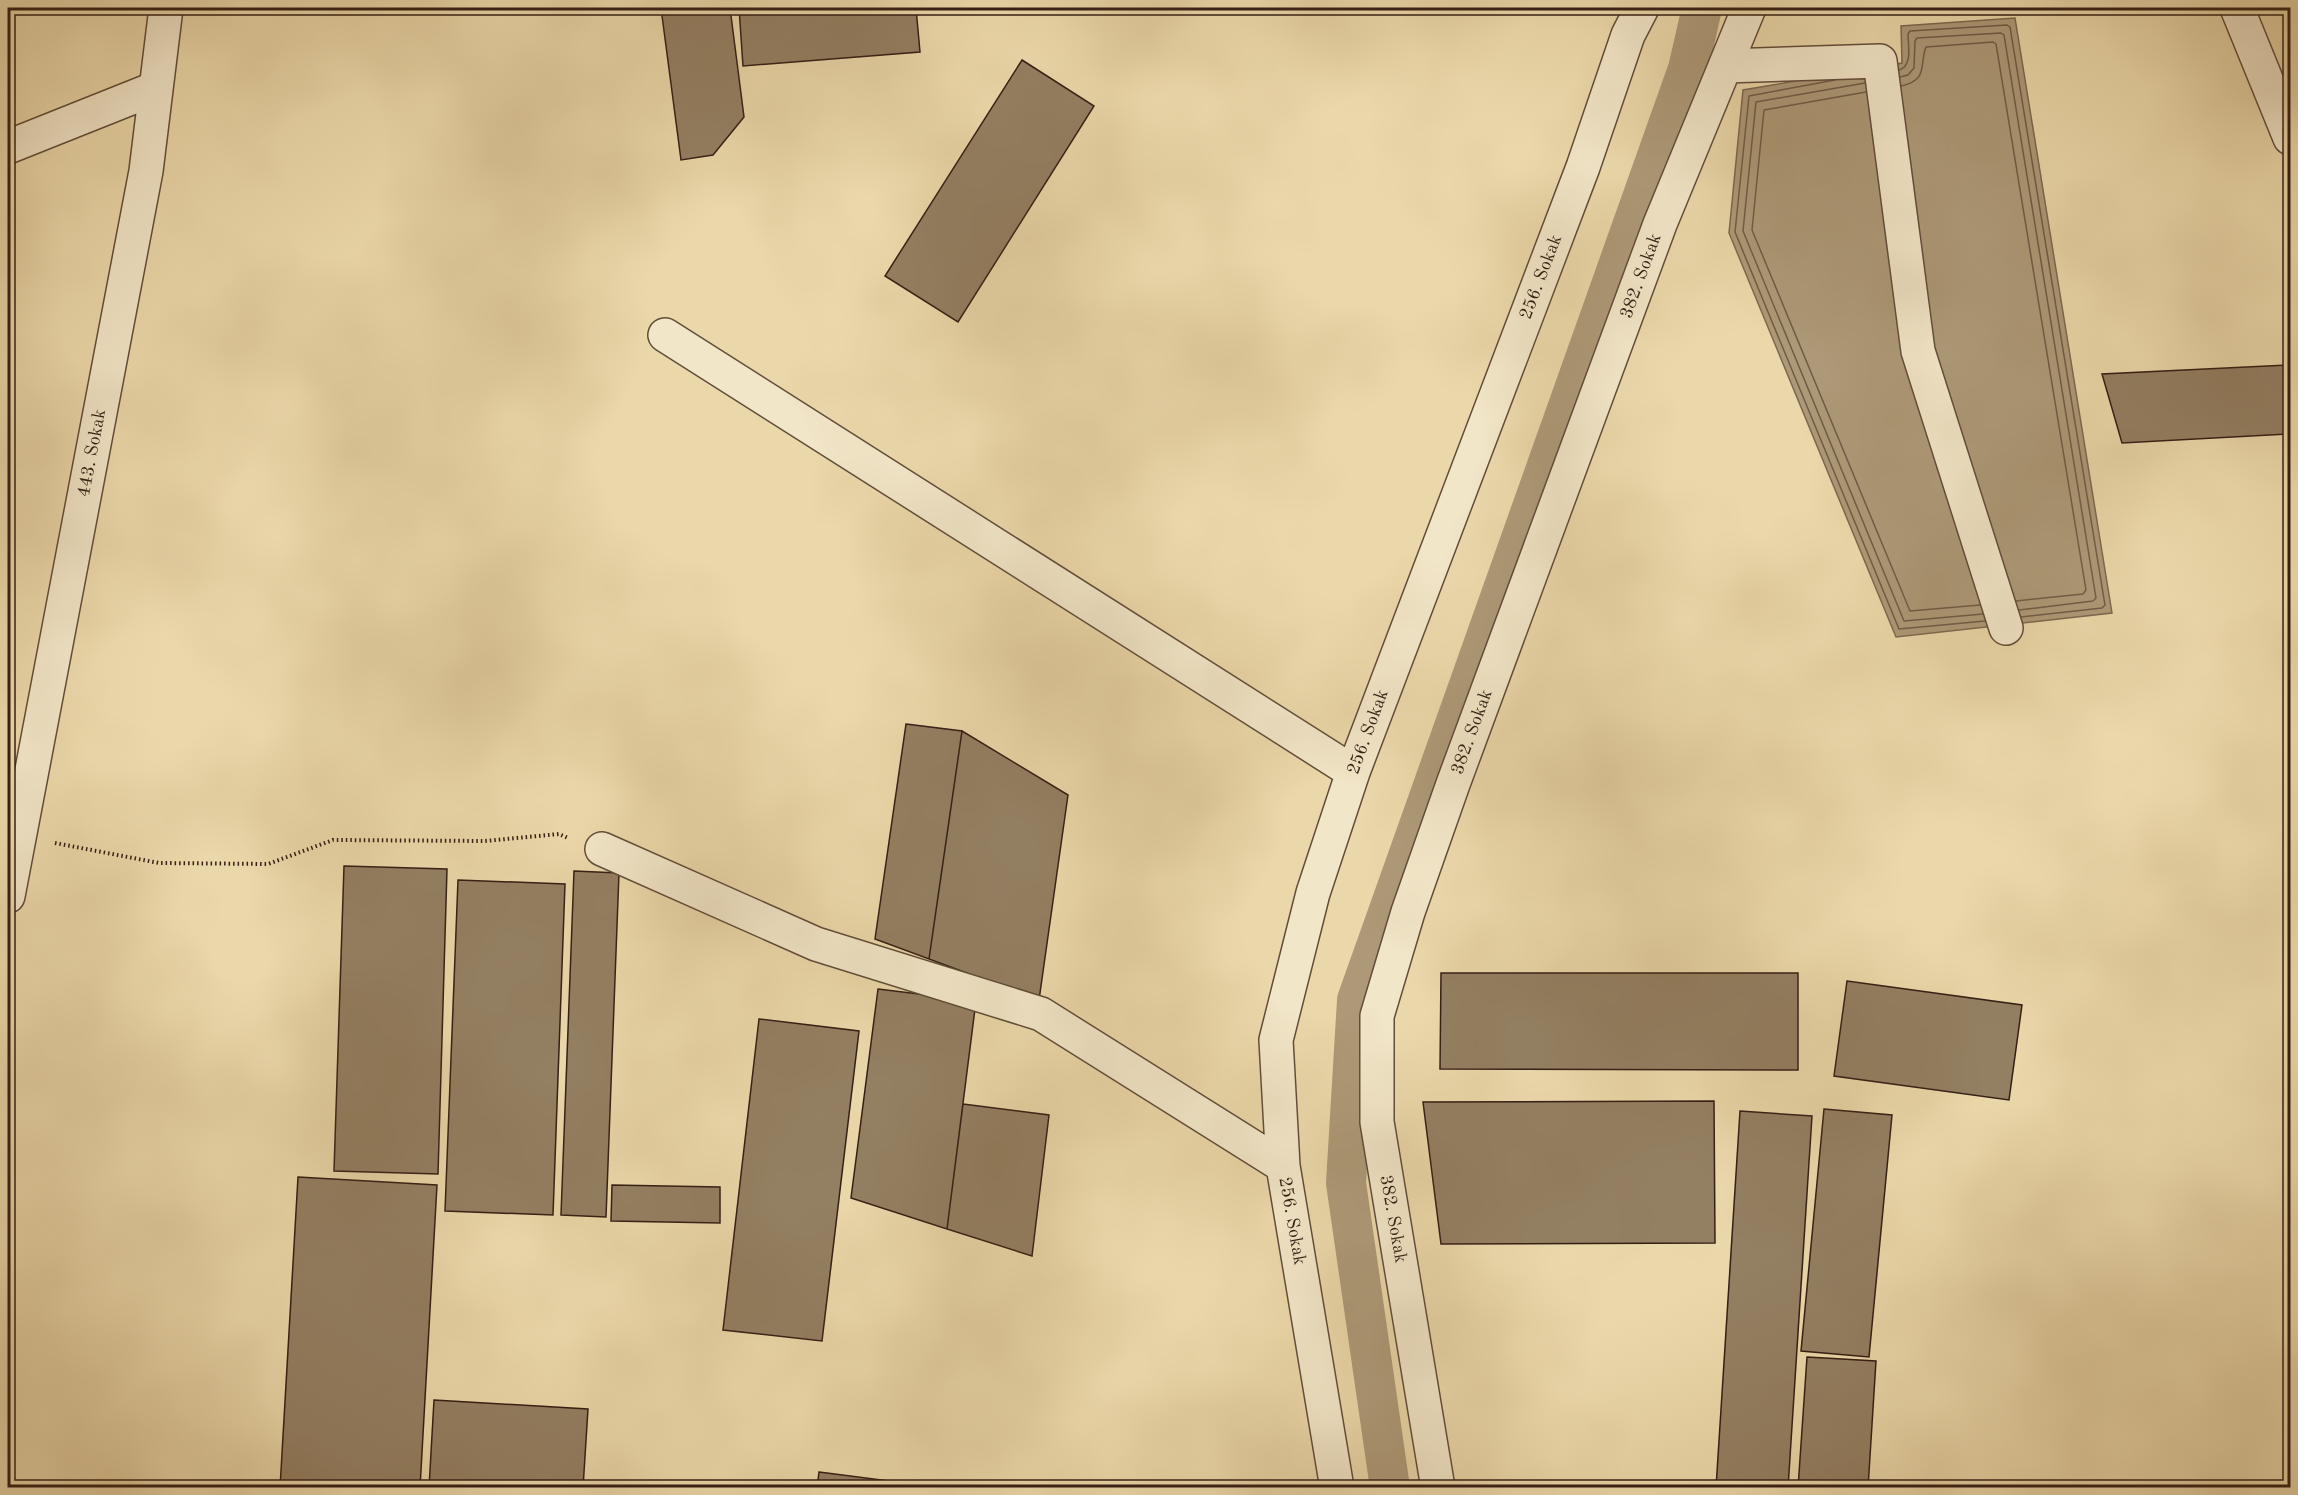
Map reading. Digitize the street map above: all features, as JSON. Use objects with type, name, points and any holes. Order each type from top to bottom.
[{"type":"street","name":"443. Sokak","points":[[8,896],[144,183],[166,8]]},
{"type":"street","name":"256. Sokak","points":[[1337,1488],[1283,1166],[1276,1040],[1313,893],[1353,772],[1583,167],[1628,34],[1642,8]]},
{"type":"street","name":"382. Sokak","points":[[1438,1488],[1377,1122],[1377,1016],[1408,912],[1457,772],[1660,224],[1749,8]]},
{"type":"street","points":[[2236,8],[2290,138]]},
{"type":"street","points":[[1725,66],[1880,62],[1918,351],[2006,628]]},
{"type":"street","points":[[8,147],[156,88]]},
{"type":"street","points":[[665,335],[1353,772]]},
{"type":"street","points":[[602,849],[816,944],[1041,1014],[1283,1166]]},
{"type":"path","points":[[19,836],[159,863],[268,864],[333,840],[485,841],[558,834],[602,849]]},
{"type":"water","points":[[2015,18],[2112,613],[1896,637],[1729,233],[1743,90],[1902,63],[1901,26]]},
{"type":"building","points":[[661,8],[730,8],[744,117],[713,155],[681,160]]},
{"type":"building","points":[[739,8],[916,8],[920,52],[743,66]]},
{"type":"building","points":[[1022,60],[1094,106],[958,322],[885,276]]},
{"type":"building","points":[[2290,365],[2290,434],[2122,443],[2102,374]]},
{"type":"building","points":[[906,724],[962,731],[929,959],[875,939]]},
{"type":"building","points":[[962,731],[1068,795],[1039,1000],[929,959]]},
{"type":"building","points":[[344,866],[447,869],[438,1174],[334,1171]]},
{"type":"building","points":[[574,871],[619,873],[606,1217],[561,1215]]},
{"type":"building","points":[[458,880],[565,884],[553,1215],[445,1211]]},
{"type":"building","points":[[1441,973],[1798,973],[1798,1070],[1440,1069]]},
{"type":"building","points":[[1847,981],[2022,1005],[2009,1100],[1834,1076]]},
{"type":"building","points":[[878,989],[976,1001],[947,1229],[851,1198]]},
{"type":"building","points":[[759,1019],[859,1031],[822,1341],[723,1330]]},
{"type":"building","points":[[1714,1101],[1715,1243],[1441,1244],[1423,1102]]},
{"type":"building","points":[[963,1104],[1049,1115],[1032,1256],[947,1229]]},
{"type":"building","points":[[1824,1109],[1892,1115],[1869,1357],[1801,1351]]},
{"type":"building","points":[[1740,1111],[1812,1116],[1788,1488],[1716,1488]]},
{"type":"building","points":[[298,1177],[437,1185],[420,1488],[280,1488]]},
{"type":"building","points":[[612,1185],[720,1187],[720,1223],[611,1221]]},
{"type":"building","points":[[1807,1357],[1876,1361],[1868,1488],[1798,1488]]},
{"type":"building","points":[[434,1400],[588,1409],[583,1488],[429,1488]]},
{"type":"building","points":[[819,1472],[929,1486],[928,1488],[817,1488]]},
{"type":"waterway","points":[[1390,1488],[1346,1183],[1357,1000],[1688,69],[1702,8]]}]
